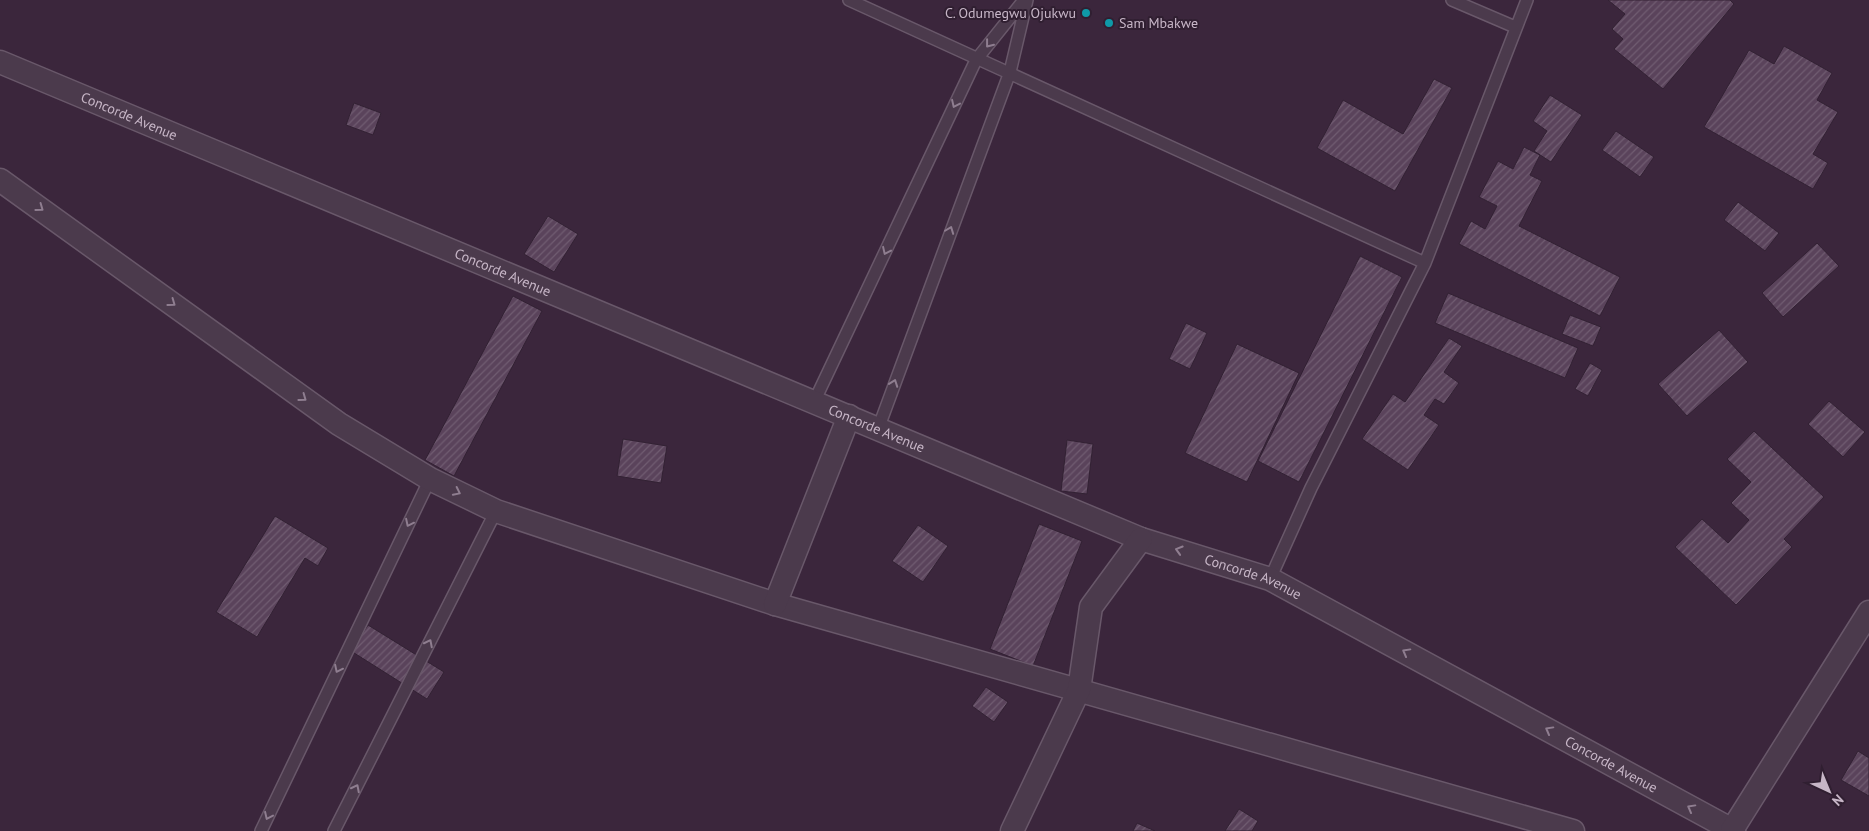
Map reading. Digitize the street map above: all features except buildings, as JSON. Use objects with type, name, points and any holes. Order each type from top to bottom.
[{"type":"street","name":"Concorde Avenue","points":[[0,62],[1141,539],[1270,579],[1733,830]]},
{"type":"street","points":[[0,180],[339,424],[430,479],[496,511],[775,604],[1573,831]]},
{"type":"street","points":[[775,604],[849,416]]},
{"type":"street","points":[[1012,831],[1079,690],[1091,607],[1141,539]]},
{"type":"street","points":[[1733,830],[1869,612]]},
{"type":"lane","points":[[849,0],[976,60],[1010,72],[1425,263]]},
{"type":"lane","points":[[814,402],[976,60],[1025,0]]},
{"type":"lane","points":[[878,429],[1010,72],[1025,0]]},
{"type":"lane","points":[[1452,0],[1515,27]]},
{"type":"lane","points":[[1270,579],[1311,488],[1425,263],[1527,0]]},
{"type":"lane","points":[[261,831],[430,479]]},
{"type":"lane","points":[[334,831],[496,511]]},
{"type":"place","name":"C. Odumegwu Ojukwu","points":[[1086,13]]},
{"type":"place","name":"Sam Mbakwe","points":[[1109,23]]}]
